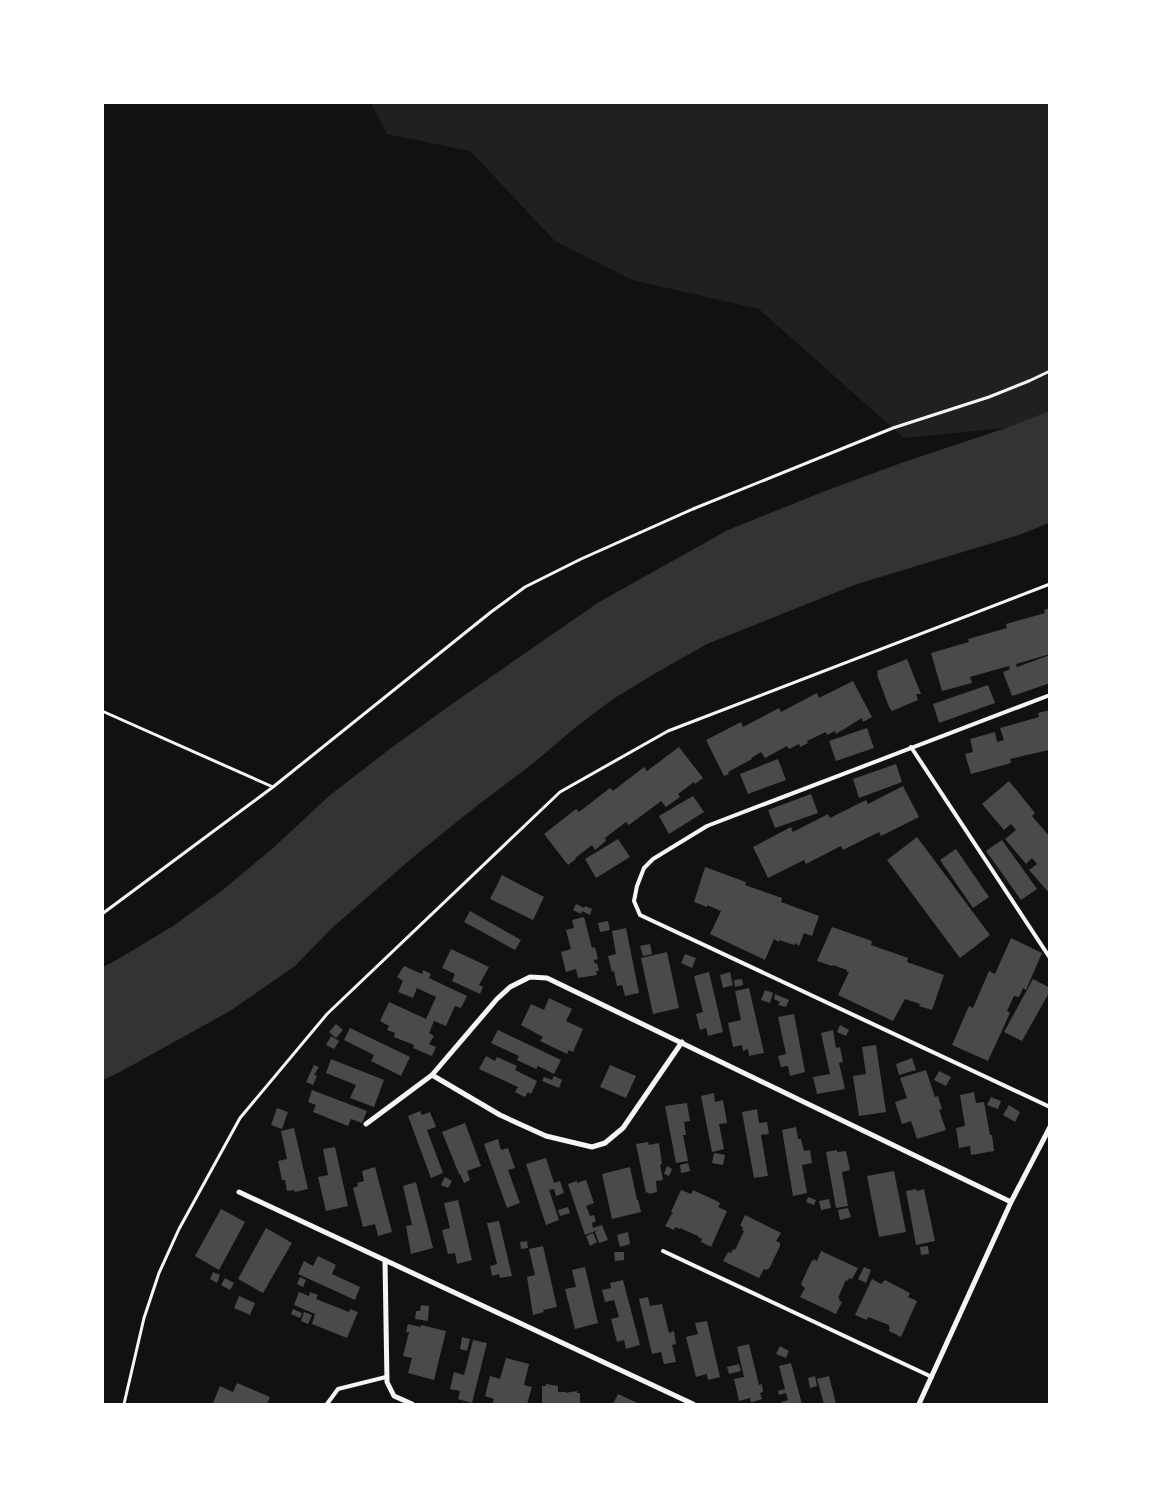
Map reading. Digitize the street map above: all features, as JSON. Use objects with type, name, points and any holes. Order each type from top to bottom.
[{"type":"street","points":[[366,1124],[432,1076],[497,1000],[510,988],[530,977],[547,978],[1011,1202]]},
{"type":"street","points":[[432,1076],[500,1115],[546,1136],[592,1147],[605,1143],[623,1128],[682,1042]]},
{"type":"street","points":[[919,1404],[1011,1202],[1050,1127]]},
{"type":"street","points":[[239,1192],[693,1404]]},
{"type":"street","points":[[385,1260],[386,1377],[394,1396],[412,1404]]},
{"type":"lane","points":[[1050,696],[911,747],[707,826],[653,859],[644,868],[634,901],[640,915],[1050,1107]]},
{"type":"lane","points":[[911,747],[1050,958]]},
{"type":"lane","points":[[663,1251],[932,1377]]},
{"type":"lane","points":[[327,1404],[338,1389],[386,1377]]},
{"type":"path","points":[[102,914],[273,788],[491,612],[525,587],[581,559],[693,509],[893,428],[989,397],[1050,371]]},
{"type":"path","points":[[124,1404],[144,1318],[159,1273],[179,1229],[240,1118],[326,1014],[560,792],[668,731],[1050,584]]},
{"type":"path","points":[[102,711],[273,788]]},
{"type":"shaded area","points":[[371,103],[1049,103],[1049,411],[1006,428],[904,438],[759,309],[632,280],[555,241],[470,151],[387,134]]},
{"type":"shaded area","points":[[1049,411],[1049,523],[1019,535],[857,584],[707,644],[654,674],[613,699],[576,727],[531,765],[412,858],[332,928],[295,966],[230,1011],[103,1080],[103,967],[173,926],[224,889],[273,848],[329,796],[459,699],[599,602],[728,530],[825,491],[1006,428]]},
{"type":"building","points":[[1050,608],[1050,654],[1016,664],[1017,667],[1050,655],[1050,683],[1012,696],[1003,672],[1010,669],[1009,666],[970,677],[972,683],[942,691],[931,653],[969,642],[968,639],[1007,628],[1006,624],[1045,613],[1044,610]]},
{"type":"building","points":[[907,659],[921,694],[916,694],[918,700],[892,711],[877,671]]},
{"type":"building","points":[[853,681],[872,717],[863,722],[862,718],[836,734],[835,731],[827,735],[826,732],[807,741],[808,743],[800,747],[799,744],[789,749],[787,746],[765,758],[761,752],[724,776],[706,740],[741,722],[743,727],[779,708],[781,712],[817,693],[819,698]]},
{"type":"building","points":[[988,685],[995,703],[939,723],[933,704]]},
{"type":"building","points":[[1050,710],[1049,750],[1010,759],[1011,763],[971,774],[965,754],[973,752],[970,739],[995,732],[997,742],[1004,740],[1000,728],[1039,717],[1038,713]]},
{"type":"building","points":[[867,728],[874,748],[836,761],[829,741]]},
{"type":"building","points":[[679,747],[703,778],[678,794],[680,797],[666,807],[661,801],[629,825],[626,822],[605,838],[606,841],[595,850],[592,845],[568,865],[544,834],[576,809],[579,812],[610,788],[613,791],[644,767],[647,771]]},
{"type":"building","points":[[778,759],[786,780],[748,794],[740,774]]},
{"type":"building","points":[[896,764],[902,782],[859,798],[853,779]]},
{"type":"building","points":[[1009,781],[1035,813],[1032,816],[1050,837],[1050,894],[1029,870],[1037,864],[1032,858],[1026,864],[1005,839],[1016,830],[1011,824],[1004,830],[982,804]]},
{"type":"building","points":[[903,786],[919,817],[881,836],[879,832],[843,850],[841,846],[806,864],[804,860],[768,878],[753,847],[791,827],[793,832],[828,814],[830,818],[866,800],[868,804]]},
{"type":"building","points":[[811,794],[818,813],[775,828],[768,810]]},
{"type":"building","points":[[693,796],[704,812],[669,834],[659,816]]},
{"type":"building","points":[[917,837],[990,935],[960,958],[887,860]]},
{"type":"building","points":[[618,839],[630,857],[596,878],[585,859]]},
{"type":"building","points":[[1002,840],[1037,889],[1021,900],[986,851]]},
{"type":"building","points":[[956,849],[989,897],[973,908],[940,860]]},
{"type":"building","points":[[705,867],[746,882],[745,885],[782,898],[781,902],[819,916],[812,936],[804,933],[799,946],[795,943],[794,945],[774,939],[765,960],[710,934],[721,911],[694,902]]},
{"type":"building","points":[[502,875],[544,897],[533,920],[490,899]]},
{"type":"building","points":[[576,904],[592,909],[590,915],[582,911],[581,914],[573,910]]},
{"type":"building","points":[[470,911],[521,940],[515,950],[464,922]]},
{"type":"building","points":[[584,917],[592,948],[595,947],[598,959],[594,960],[599,971],[596,971],[597,975],[578,978],[576,969],[566,972],[561,952],[571,949],[566,930],[574,928],[572,920]]},
{"type":"building","points":[[608,921],[610,930],[600,932],[598,923]]},
{"type":"building","points":[[832,927],[872,941],[871,945],[908,958],[907,962],[944,975],[932,1010],[905,999],[893,1021],[838,995],[849,972],[817,961]]},
{"type":"building","points":[[626,928],[639,993],[625,996],[622,985],[617,986],[608,956],[616,954],[612,931]]},
{"type":"building","points":[[1011,938],[1042,953],[1026,990],[1023,988],[1019,997],[1014,996],[1007,1011],[1010,1013],[988,1061],[952,1045],[969,1006],[973,1008],[989,971],[995,974]]},
{"type":"building","points":[[650,944],[652,954],[643,956],[640,946]]},
{"type":"building","points":[[451,949],[489,967],[479,985],[483,987],[480,994],[452,981],[455,974],[442,968]]},
{"type":"building","points":[[667,952],[679,1008],[653,1014],[641,958]]},
{"type":"building","points":[[685,954],[696,958],[692,968],[681,963]]},
{"type":"building","points":[[404,966],[422,974],[423,970],[431,974],[429,978],[467,996],[461,1008],[455,1006],[446,1026],[434,1021],[429,1033],[434,1036],[429,1044],[436,1047],[432,1056],[413,1048],[414,1045],[394,1037],[395,1033],[387,1030],[389,1026],[380,1021],[389,1002],[426,1019],[436,997],[417,988],[413,998],[398,992],[403,981],[397,977]]},
{"type":"building","points":[[709,972],[723,1032],[708,1036],[706,1028],[700,1030],[696,1014],[703,1012],[694,976]]},
{"type":"building","points":[[730,972],[733,985],[723,988],[720,975]]},
{"type":"building","points":[[742,979],[743,985],[735,987],[734,980]]},
{"type":"building","points":[[1033,979],[1050,988],[1050,991],[1022,1041],[1004,1032]]},
{"type":"building","points":[[749,988],[764,1053],[749,1056],[748,1049],[743,1051],[742,1045],[733,1047],[728,1023],[741,1020],[735,991]]},
{"type":"building","points":[[765,990],[773,993],[770,1003],[761,1000]]},
{"type":"building","points":[[775,994],[789,1000],[786,1007],[778,1005],[780,1002],[774,999]]},
{"type":"building","points":[[549,998],[572,1009],[566,1021],[583,1029],[573,1052],[569,1050],[567,1054],[540,1041],[543,1037],[521,1025],[531,1004],[544,1010]]},
{"type":"building","points":[[794,1014],[805,1072],[790,1076],[788,1066],[781,1067],[778,1056],[786,1054],[778,1017]]},
{"type":"building","points":[[336,1024],[343,1030],[336,1038],[329,1032]]},
{"type":"building","points":[[840,1025],[849,1030],[846,1036],[837,1032]]},
{"type":"building","points":[[350,1028],[410,1057],[401,1076],[371,1061],[374,1055],[344,1040]]},
{"type":"building","points":[[498,1030],[561,1060],[554,1074],[538,1066],[536,1069],[517,1060],[519,1056],[491,1043]]},
{"type":"building","points":[[833,1030],[836,1048],[840,1047],[843,1062],[839,1063],[845,1089],[817,1094],[813,1077],[830,1074],[821,1033]]},
{"type":"building","points":[[331,1036],[339,1041],[334,1049],[326,1045]]},
{"type":"building","points":[[876,1045],[886,1112],[859,1116],[853,1076],[866,1074],[862,1047]]},
{"type":"building","points":[[486,1056],[495,1061],[497,1057],[517,1066],[515,1070],[537,1081],[531,1094],[528,1092],[525,1097],[515,1092],[518,1087],[479,1069]]},
{"type":"building","points":[[912,1058],[916,1070],[899,1075],[896,1064]]},
{"type":"building","points":[[331,1059],[384,1080],[374,1107],[350,1098],[356,1085],[326,1073]]},
{"type":"building","points":[[314,1065],[319,1067],[314,1075],[317,1076],[313,1085],[306,1082]]},
{"type":"building","points":[[610,1065],[636,1076],[626,1098],[600,1087]]},
{"type":"building","points":[[926,1070],[935,1097],[938,1096],[942,1109],[939,1110],[946,1130],[917,1139],[911,1121],[902,1124],[895,1102],[907,1098],[900,1078]]},
{"type":"building","points":[[939,1071],[951,1077],[946,1086],[934,1080]]},
{"type":"building","points":[[554,1076],[562,1080],[559,1088],[542,1081],[544,1077],[552,1080]]},
{"type":"building","points":[[312,1090],[367,1111],[362,1123],[351,1119],[348,1126],[313,1112],[316,1105],[308,1102]]},
{"type":"building","points":[[974,1092],[976,1103],[984,1102],[994,1151],[971,1155],[970,1146],[959,1148],[956,1128],[965,1126],[960,1095]]},
{"type":"building","points":[[714,1093],[715,1102],[723,1100],[727,1123],[719,1124],[724,1149],[712,1152],[701,1096]]},
{"type":"building","points":[[991,1097],[1001,1101],[998,1109],[987,1105]]},
{"type":"building","points":[[687,1103],[690,1121],[684,1122],[686,1135],[683,1135],[688,1161],[676,1163],[665,1106]]},
{"type":"building","points":[[1009,1105],[1020,1112],[1015,1122],[1003,1115]]},
{"type":"building","points":[[277,1108],[288,1112],[282,1129],[271,1125]]},
{"type":"building","points":[[757,1109],[759,1123],[767,1122],[769,1134],[761,1135],[768,1176],[754,1178],[742,1112]]},
{"type":"building","points":[[420,1111],[422,1115],[430,1112],[436,1127],[427,1130],[443,1173],[431,1178],[408,1116]]},
{"type":"building","points":[[465,1123],[481,1166],[467,1171],[470,1180],[464,1183],[442,1132]]},
{"type":"building","points":[[796,1127],[798,1139],[801,1139],[804,1151],[810,1150],[812,1163],[802,1165],[807,1193],[793,1196],[782,1130]]},
{"type":"building","points":[[294,1128],[308,1189],[295,1192],[294,1190],[287,1191],[285,1180],[282,1180],[278,1161],[287,1159],[281,1131]]},
{"type":"building","points":[[498,1139],[501,1150],[508,1148],[515,1168],[508,1170],[520,1203],[507,1208],[484,1144]]},
{"type":"building","points":[[648,1142],[649,1145],[659,1143],[663,1180],[656,1181],[657,1192],[649,1194],[648,1192],[646,1193],[636,1144]]},
{"type":"building","points":[[335,1147],[348,1206],[326,1211],[318,1177],[328,1175],[323,1149]]},
{"type":"building","points":[[837,1150],[837,1152],[846,1151],[850,1170],[842,1172],[848,1206],[836,1208],[826,1152]]},
{"type":"building","points":[[714,1153],[725,1155],[723,1165],[712,1163]]},
{"type":"building","points":[[546,1158],[554,1183],[560,1181],[564,1193],[556,1196],[554,1189],[549,1190],[559,1220],[546,1225],[526,1164]]},
{"type":"building","points":[[688,1163],[690,1171],[681,1173],[680,1165]]},
{"type":"building","points":[[667,1166],[672,1169],[669,1176],[664,1174]]},
{"type":"building","points":[[375,1167],[392,1232],[378,1236],[375,1224],[363,1227],[353,1188],[358,1186],[357,1183],[364,1181],[362,1171]]},
{"type":"building","points":[[630,1167],[641,1212],[612,1219],[602,1174]]},
{"type":"building","points":[[894,1171],[906,1232],[879,1237],[867,1176]]},
{"type":"building","points":[[445,1177],[452,1181],[448,1188],[441,1185]]},
{"type":"building","points":[[586,1180],[594,1203],[586,1206],[590,1216],[594,1215],[596,1221],[592,1223],[593,1228],[602,1225],[608,1240],[599,1243],[595,1232],[598,1230],[585,1235],[568,1184]]},
{"type":"building","points":[[416,1182],[433,1248],[411,1254],[406,1226],[412,1225],[403,1186]]},
{"type":"building","points":[[916,1189],[917,1191],[924,1189],[935,1241],[916,1245],[906,1191]]},
{"type":"building","points":[[681,1190],[691,1194],[693,1190],[719,1202],[718,1207],[727,1211],[711,1247],[701,1242],[702,1239],[698,1236],[680,1228],[675,1227],[674,1230],[665,1226],[673,1212],[671,1212]]},
{"type":"building","points":[[808,1197],[816,1200],[814,1205],[806,1202]]},
{"type":"building","points":[[829,1199],[831,1208],[821,1210],[819,1201]]},
{"type":"building","points":[[458,1200],[472,1260],[457,1264],[455,1253],[448,1254],[442,1230],[450,1228],[444,1203]]},
{"type":"building","points":[[568,1207],[570,1213],[560,1216],[558,1210]]},
{"type":"building","points":[[848,1208],[851,1217],[840,1220],[838,1210]]},
{"type":"building","points":[[221,1209],[245,1222],[219,1270],[195,1256]]},
{"type":"building","points":[[745,1215],[781,1233],[776,1241],[780,1243],[780,1246],[769,1269],[764,1269],[759,1278],[723,1261],[728,1252],[731,1253],[733,1249],[735,1250],[744,1231],[742,1230],[743,1227],[740,1226]]},
{"type":"building","points":[[499,1221],[512,1276],[500,1278],[499,1274],[492,1276],[490,1266],[497,1264],[487,1223]]},
{"type":"building","points":[[266,1228],[292,1243],[263,1293],[238,1279]]},
{"type":"building","points":[[628,1232],[630,1244],[620,1247],[617,1235]]},
{"type":"building","points":[[593,1233],[597,1242],[590,1246],[586,1236]]},
{"type":"building","points":[[527,1241],[528,1248],[521,1249],[520,1242]]},
{"type":"building","points":[[543,1246],[557,1307],[543,1310],[544,1312],[533,1315],[527,1277],[535,1275],[529,1249]]},
{"type":"building","points":[[928,1246],[929,1254],[921,1255],[920,1247]]},
{"type":"building","points":[[821,1251],[858,1268],[852,1279],[846,1280],[838,1298],[842,1302],[836,1314],[800,1297],[805,1288],[801,1284],[812,1260],[817,1261]]},
{"type":"building","points":[[614,1252],[624,1252],[624,1260],[615,1261]]},
{"type":"building","points":[[318,1256],[336,1265],[332,1274],[360,1287],[355,1300],[298,1274],[304,1261],[313,1266]]},
{"type":"building","points":[[585,1267],[598,1323],[575,1329],[565,1289],[576,1287],[572,1270]]},
{"type":"building","points":[[864,1267],[871,1270],[866,1283],[858,1279]]},
{"type":"building","points":[[213,1272],[220,1275],[217,1283],[210,1279]]},
{"type":"building","points":[[300,1277],[306,1280],[303,1287],[297,1284]]},
{"type":"building","points":[[225,1278],[234,1283],[230,1290],[221,1285]]},
{"type":"building","points":[[872,1279],[881,1284],[885,1280],[910,1293],[908,1297],[917,1301],[901,1337],[889,1331],[889,1325],[868,1317],[867,1320],[855,1315]]},
{"type":"building","points":[[623,1280],[640,1345],[626,1349],[624,1340],[617,1342],[611,1319],[619,1317],[614,1300],[605,1302],[602,1290],[611,1288],[610,1283]]},
{"type":"building","points":[[299,1292],[309,1296],[310,1292],[318,1295],[316,1299],[349,1312],[350,1309],[358,1312],[347,1338],[312,1324],[315,1314],[294,1305]]},
{"type":"building","points":[[239,1296],[255,1303],[250,1315],[234,1308]]},
{"type":"building","points":[[648,1297],[650,1306],[662,1304],[669,1333],[674,1331],[676,1344],[672,1345],[676,1362],[664,1364],[661,1352],[652,1354],[639,1299]]},
{"type":"building","points":[[421,1305],[429,1306],[428,1321],[415,1319],[416,1311],[420,1311]]},
{"type":"building","points":[[293,1309],[302,1313],[300,1318],[291,1314]]},
{"type":"building","points":[[304,1312],[312,1315],[308,1324],[301,1321]]},
{"type":"building","points":[[707,1321],[720,1377],[708,1380],[707,1374],[696,1377],[686,1337],[698,1334],[695,1323]]},
{"type":"building","points":[[408,1324],[446,1331],[434,1380],[408,1373],[412,1358],[403,1356],[409,1332],[406,1332]]},
{"type":"building","points":[[462,1337],[470,1339],[467,1351],[460,1349]]},
{"type":"building","points":[[473,1340],[487,1343],[472,1403],[458,1399],[460,1391],[450,1389],[454,1372],[464,1375]]},
{"type":"building","points":[[749,1344],[759,1385],[762,1384],[763,1392],[760,1393],[762,1399],[753,1402],[751,1402],[750,1398],[739,1401],[734,1379],[744,1377],[737,1347]]},
{"type":"building","points":[[780,1346],[789,1351],[786,1358],[776,1354]]},
{"type":"building","points":[[506,1358],[529,1364],[524,1385],[532,1387],[527,1404],[492,1404],[494,1399],[485,1396],[490,1376],[500,1379]]},
{"type":"building","points":[[791,1363],[802,1404],[782,1404],[781,1402],[788,1400],[786,1393],[779,1395],[778,1391],[785,1389],[779,1366]]},
{"type":"building","points":[[739,1364],[741,1371],[729,1374],[727,1367]]},
{"type":"building","points":[[815,1376],[817,1386],[810,1388],[808,1378]]},
{"type":"building","points":[[829,1376],[836,1404],[824,1404],[817,1379]]},
{"type":"building","points":[[237,1383],[270,1397],[267,1404],[213,1403],[220,1386],[233,1392]]},
{"type":"building","points":[[546,1384],[558,1386],[558,1392],[577,1391],[577,1393],[580,1393],[580,1403],[584,1404],[542,1404],[542,1386],[546,1386]]},
{"type":"building","points":[[618,1394],[640,1404],[613,1404]]}]
